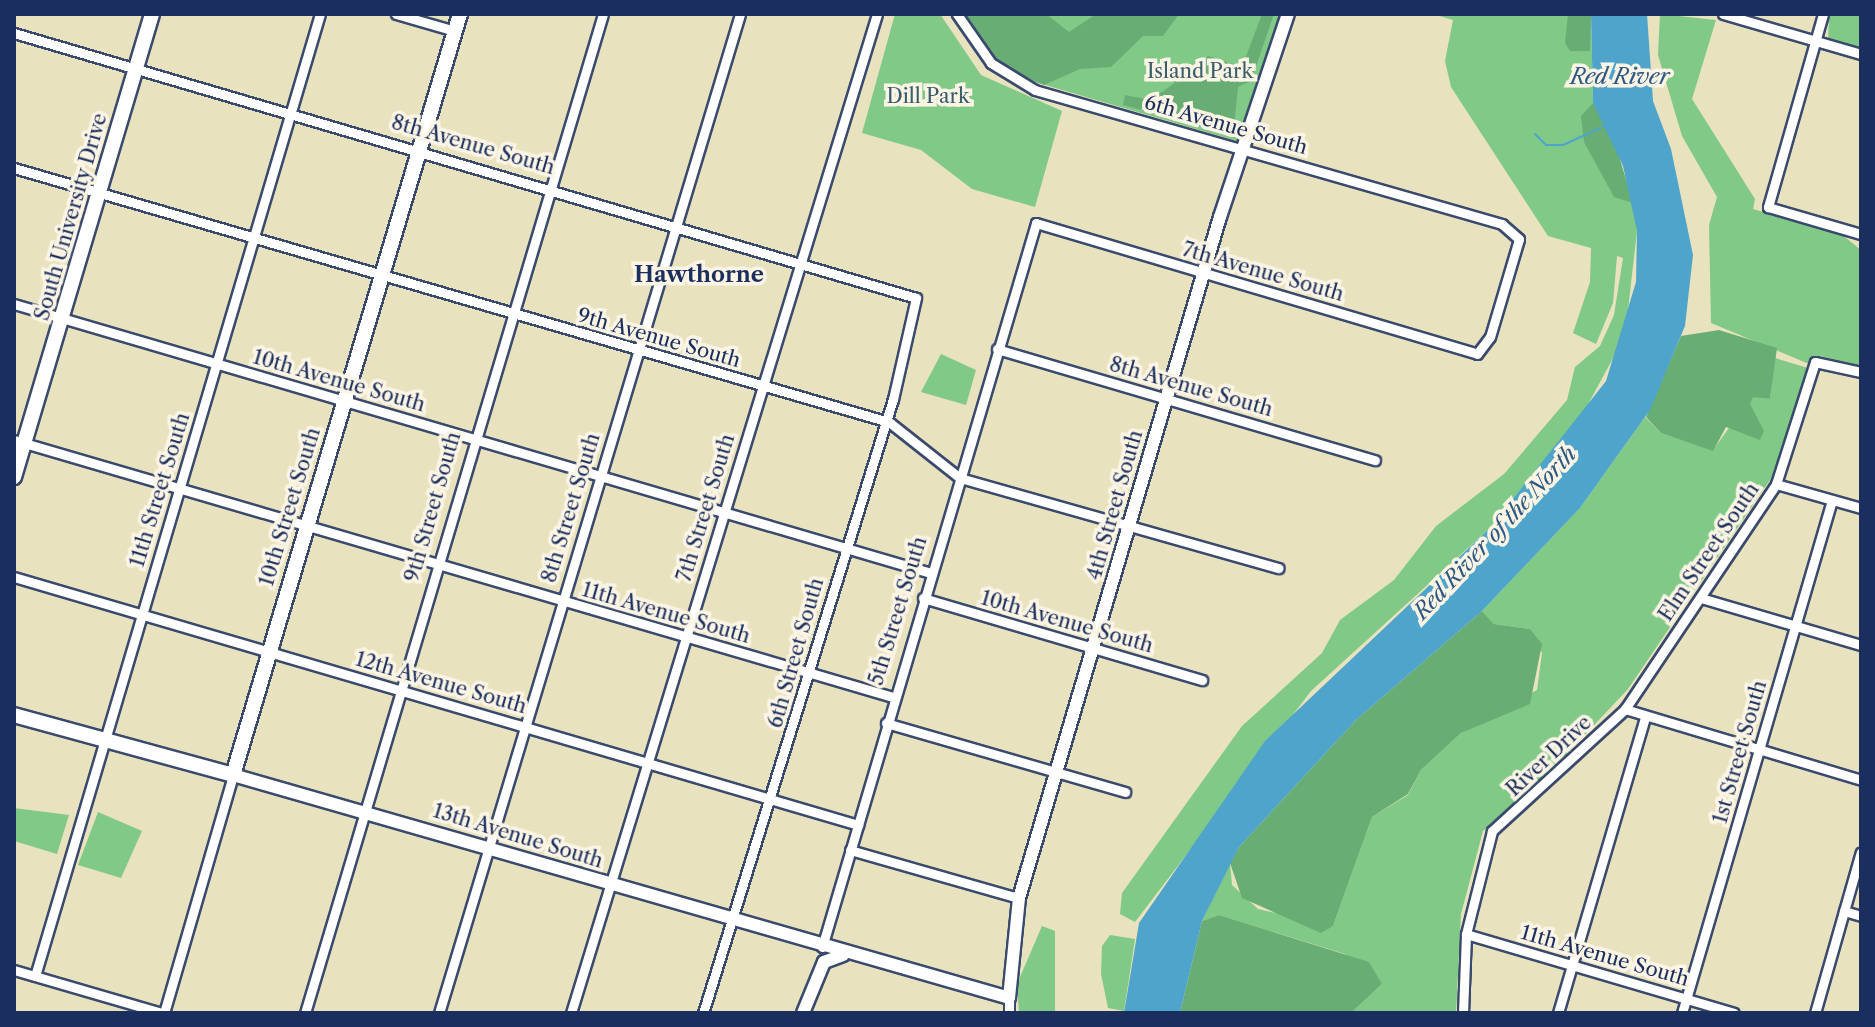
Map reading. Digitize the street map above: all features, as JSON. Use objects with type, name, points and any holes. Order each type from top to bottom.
[{"type":"main road","name":"South University Drive","points":[[14,477],[19,442],[62,318],[152,14]]},
{"type":"main road","name":"10th Street South","points":[[233,775],[460,14]]},
{"type":"main road","name":"13th Avenue South","points":[[14,715],[233,775]]},
{"type":"street","name":"11th Street South","points":[[35,976],[320,14]]},
{"type":"street","points":[[396,14],[455,31]]},
{"type":"street","name":"9th Street South","points":[[305,1013],[472,438],[603,14]]},
{"type":"street","name":"8th Street South","points":[[439,1013],[560,601],[740,14]]},
{"type":"street","name":"7th Street South","points":[[571,1013],[799,262],[827,192],[877,14]]},
{"type":"street","name":"6th Avenue South","points":[[957,14],[1009,79],[1513,229],[1518,242],[1480,352]]},
{"type":"street","name":"4th Street South","points":[[1009,1013],[1019,898],[1095,649],[1203,274],[1288,14]]},
{"type":"street","points":[[1723,14],[1861,54]]},
{"type":"street","points":[[1823,14],[1768,207],[1861,234]]},
{"type":"street","name":"8th Avenue South","points":[[14,33],[549,186],[918,301]]},
{"type":"street","name":"9th Avenue South","points":[[14,168],[886,421],[960,478],[1279,568]]},
{"type":"street","name":"7th Avenue South","points":[[1036,223],[1480,352]]},
{"type":"street","name":"5th Street South","points":[[803,1013],[893,697],[1036,223]]},
{"type":"street","name":"6th Street South","points":[[703,1013],[773,799],[844,549],[886,421],[918,301]]},
{"type":"street","name":"10th Avenue South","points":[[14,304],[931,573]]},
{"type":"street","name":"8th Avenue South","points":[[997,349],[1375,460]]},
{"type":"street","name":"Elm Street South","points":[[1625,709],[1776,484],[1816,360],[1861,372]]},
{"type":"street","name":"11th Avenue South","points":[[19,442],[893,697]]},
{"type":"street","points":[[1776,484],[1861,508]]},
{"type":"street","name":"1st Street South","points":[[1682,1013],[1832,500]]},
{"type":"street","name":"12th Avenue South","points":[[14,577],[858,825]]},
{"type":"street","name":"10th Avenue South","points":[[923,598],[1202,680]]},
{"type":"street","points":[[1701,598],[1861,645]]},
{"type":"street","points":[[1625,709],[1645,718],[1861,780]]},
{"type":"street","name":"River Drive","points":[[1463,1013],[1466,934],[1492,831],[1625,709]]},
{"type":"street","points":[[1558,1013],[1645,718]]},
{"type":"street","points":[[886,723],[1125,792]]},
{"type":"street","name":"13th Avenue South","points":[[233,775],[822,947],[1009,998]]},
{"type":"street","name":"10th Street South","points":[[163,1013],[233,775]]},
{"type":"street","points":[[850,850],[1019,898]]},
{"type":"street","points":[[1815,1013],[1861,852]]},
{"type":"street","points":[[1844,911],[1861,916]]},
{"type":"street","name":"11th Avenue South","points":[[1466,934],[1734,1013]]},
{"type":"street","points":[[803,1013],[824,962],[848,954]]},
{"type":"street","points":[[14,970],[163,1013]]},
{"type":"green space","name":"Dill Park","points":[[895,14],[940,14],[981,75],[1062,111],[1035,207],[972,189],[921,150],[862,133]]},
{"type":"green space","name":"Island Park","points":[[964,14],[1281,14],[1237,141],[1021,78]]},
{"type":"green space","points":[[966,14],[1046,14],[1069,32],[1096,14],[1179,14],[1163,36],[1143,36],[1111,67],[1080,69],[1044,85],[997,63]]},
{"type":"green space","points":[[1262,14],[1274,14],[1251,81],[1238,87],[1233,135],[1123,105],[1125,95],[1145,99],[1164,91],[1208,56],[1242,67]]},
{"type":"green space","points":[[1433,14],[1591,14],[1593,102],[1632,195],[1637,231],[1625,336],[1579,421],[1491,527],[1311,691],[1135,922],[1120,914],[1122,893],[1242,726],[1322,653],[1340,620],[1394,580],[1436,526],[1504,474],[1567,400],[1575,367],[1600,346],[1614,315],[1623,258],[1617,256],[1613,303],[1596,344],[1573,333],[1590,282],[1591,248],[1548,236],[1451,87],[1445,61],[1453,20]]},
{"type":"green space","points":[[1568,14],[1591,14],[1590,51],[1570,51],[1565,43]]},
{"type":"green space","points":[[1660,14],[1716,20],[1692,99],[1755,199],[1753,209],[1841,234],[1861,250],[1861,367],[1820,356],[1809,364],[1711,323],[1709,225],[1717,197],[1682,136],[1658,55]]},
{"type":"green space","points":[[1829,14],[1861,14],[1861,52],[1828,41]]},
{"type":"green space","points":[[1593,103],[1613,136],[1633,203],[1614,197],[1584,142],[1581,116]]},
{"type":"green space","points":[[1719,330],[1777,348],[1770,399],[1753,397],[1750,404],[1764,431],[1760,440],[1726,427],[1713,451],[1661,433],[1646,417],[1681,336]]},
{"type":"green space","points":[[941,354],[976,370],[966,405],[921,392]]},
{"type":"green space","points":[[1775,358],[1808,368],[1774,474],[1628,689],[1533,790],[1483,831],[1461,914],[1456,1013],[1351,1013],[1382,984],[1345,954],[1219,915],[1202,921],[1230,863],[1232,885],[1258,909],[1333,926],[1372,817],[1408,795],[1421,770],[1461,733],[1537,690],[1542,653],[1530,629],[1494,624],[1482,611],[1580,508],[1645,417],[1661,433],[1713,450],[1752,396],[1770,399]]},
{"type":"green space","points":[[1482,611],[1494,624],[1530,629],[1542,644],[1530,704],[1461,733],[1421,770],[1408,794],[1372,817],[1333,926],[1321,933],[1242,898],[1230,863],[1239,847],[1356,720]]},
{"type":"green space","points":[[14,808],[69,815],[57,854],[14,841]]},
{"type":"green space","points":[[98,812],[142,831],[121,878],[78,865]]},
{"type":"green space","points":[[1219,915],[1369,962],[1382,984],[1351,1013],[1180,1013],[1202,921]]},
{"type":"green space","points":[[1042,926],[1055,931],[1055,1013],[1019,1013],[1017,984]]},
{"type":"green space","points":[[1110,935],[1135,939],[1124,1011],[1108,1008],[1101,974],[1102,946]]},
{"type":"water","name":"Red River","points":[[1591,14],[1647,14],[1653,101],[1671,149],[1693,255],[1685,326],[1650,410],[1580,508],[1482,611],[1356,720],[1239,847],[1202,921],[1180,1013],[1124,1013],[1139,923],[1265,741],[1491,527],[1606,381],[1636,282],[1637,231],[1623,166],[1593,103]]},
{"type":"waterway","points":[[1535,134],[1546,145],[1563,145],[1607,125]]},
{"type":"district","name":"Hawthorne","points":[[699,275]]},
{"type":"water label","name":"Red River of the North","points":[[1495,533]]}]
